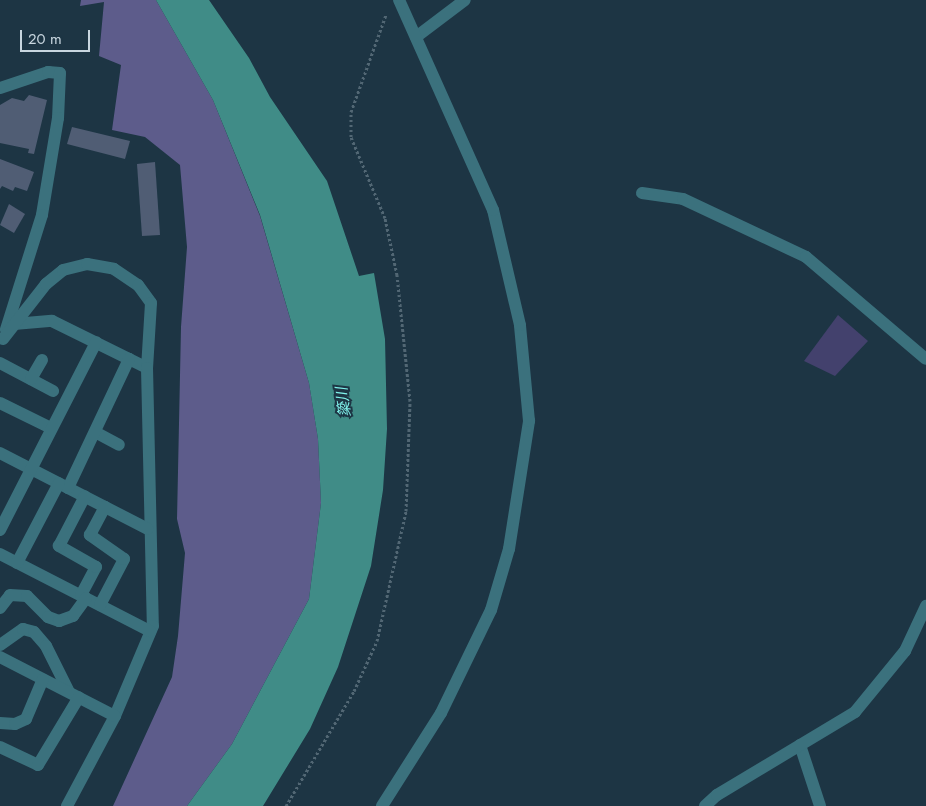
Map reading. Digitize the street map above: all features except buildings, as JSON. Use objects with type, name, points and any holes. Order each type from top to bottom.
[{"type":"street","points":[[382,806],[441,713],[490,610],[509,549],[529,421],[520,325],[493,210],[398,0]]},
{"type":"street","points":[[416,37],[465,0]]},
{"type":"street","points":[[0,88],[48,72],[60,73],[58,118],[42,215],[1,342]]},
{"type":"street","points":[[642,193],[683,198],[806,257],[926,359]]},
{"type":"street","points":[[1,342],[46,284],[63,270],[87,264],[114,269],[138,285],[151,303],[147,368],[150,631],[115,716],[67,806]]},
{"type":"street","points":[[14,324],[52,321],[147,368]]},
{"type":"street","points":[[0,530],[96,342]]},
{"type":"street","points":[[17,563],[64,486],[94,432],[129,358]]},
{"type":"street","points":[[31,379],[42,360]]},
{"type":"street","points":[[0,363],[54,391]]},
{"type":"street","points":[[0,403],[51,428]]},
{"type":"street","points":[[94,432],[119,445]]},
{"type":"street","points":[[0,453],[148,529]]},
{"type":"street","points":[[0,608],[10,595],[27,596],[48,617],[60,621],[73,616],[84,597],[96,567],[59,546],[85,496]]},
{"type":"street","points":[[100,605],[124,559],[90,536],[105,507]]},
{"type":"street","points":[[0,554],[150,631]]},
{"type":"street","points":[[706,806],[717,795],[855,712],[905,651],[926,606]]},
{"type":"street","points":[[0,645],[23,629],[34,632],[46,646],[74,695]]},
{"type":"street","points":[[0,656],[115,716]]},
{"type":"street","points":[[0,723],[15,724],[26,719],[43,679]]},
{"type":"street","points":[[0,747],[38,765],[74,695]]},
{"type":"street","points":[[800,745],[820,806]]},
{"type":"path","points":[[286,806],[354,691],[377,641],[406,511],[410,401],[397,275],[385,218],[352,137],[351,112],[388,8]]},
{"type":"shaded area","points":[[81,0],[156,0],[213,100],[260,216],[309,383],[318,439],[321,503],[309,599],[232,744],[187,806],[113,806],[172,677],[178,636],[185,553],[177,519],[181,327],[187,247],[180,165],[145,137],[112,130],[121,65],[99,56],[104,2],[80,6]]},
{"type":"shaded area","points":[[838,315],[868,341],[835,376],[804,361]]},
{"type":"water","name":"簗川","points":[[156,0],[209,0],[249,58],[270,97],[327,181],[359,276],[374,273],[385,339],[387,429],[383,490],[371,566],[338,667],[310,729],[263,806],[187,806],[232,744],[309,599],[321,503],[318,439],[309,383],[260,215],[213,100]]}]
